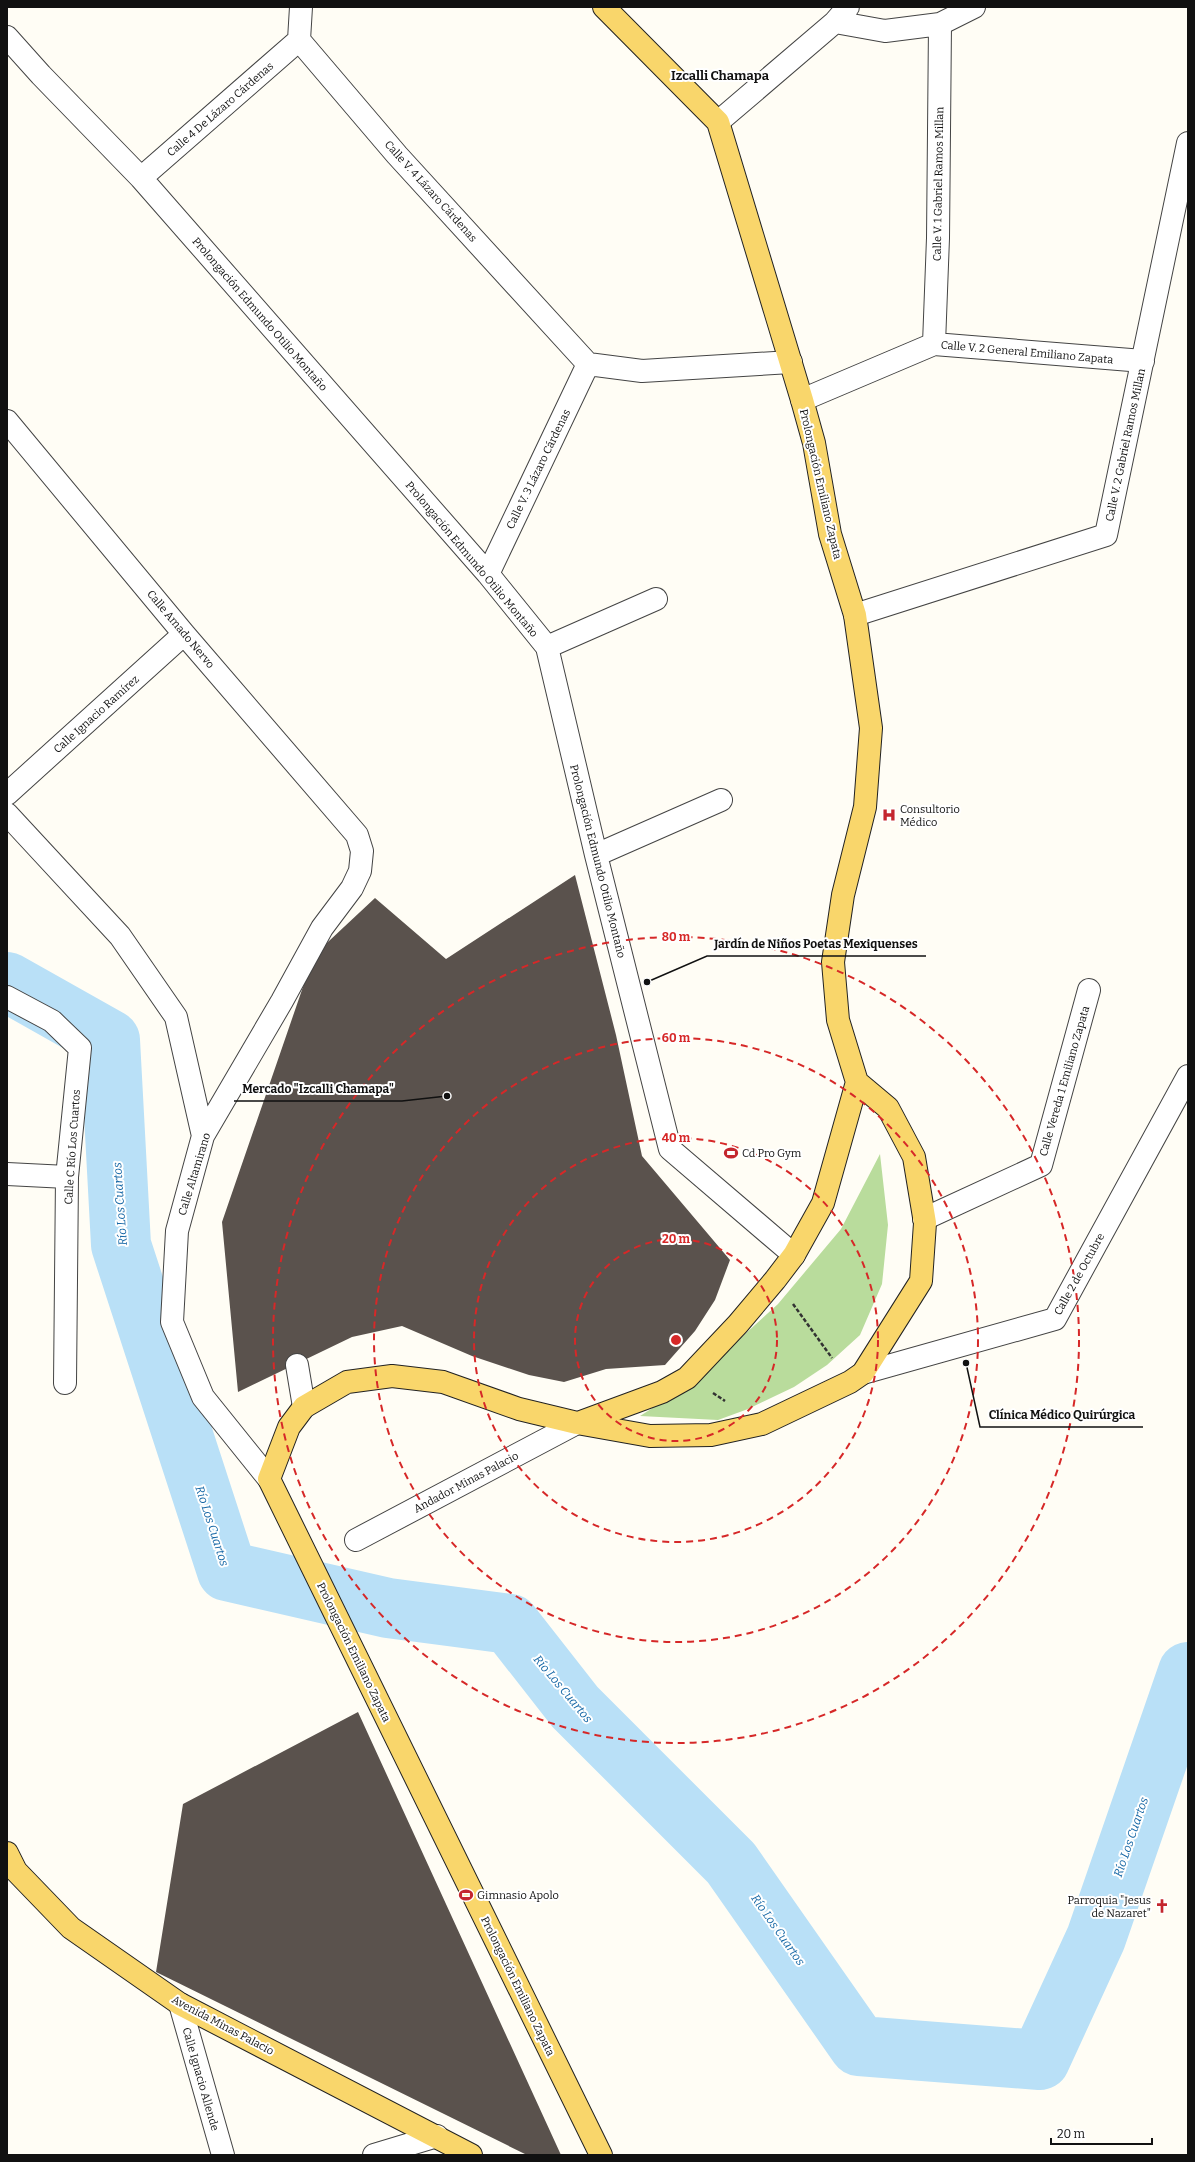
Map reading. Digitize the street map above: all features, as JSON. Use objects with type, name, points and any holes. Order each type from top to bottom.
[{"type":"main road","name":"Prolongación Emiliano Zapata","points":[[604,7],[718,122],[814,443],[830,534],[855,615],[872,728],[865,807],[843,895],[832,962],[838,1020],[857,1082]]},
{"type":"main road","points":[[269,1478],[289,1427],[304,1407],[346,1382],[392,1376],[443,1382],[519,1409],[577,1423],[650,1436],[712,1435],[762,1424],[857,1378],[921,1281],[924,1218],[914,1157],[888,1108],[857,1082],[823,1203],[794,1255],[738,1324],[687,1378],[662,1392],[577,1423]]},
{"type":"main road","name":"Prolongación Emiliano Zapata","points":[[269,1478],[602,2155]]},
{"type":"main road","name":"Avenida Minas Palacio","points":[[7,1853],[16,1870],[72,1928],[180,2004],[437,2136],[471,2155]]},
{"type":"street","points":[[299,40],[301,7]]},
{"type":"street","points":[[718,122],[841,14],[885,31],[940,24],[974,7]]},
{"type":"street","name":"Calle V. 1 Gabriel Ramos Millan","points":[[934,344],[938,238],[940,24]]},
{"type":"street","name":"Prolongación Edmundo Otilio Montaño","points":[[7,37],[40,75],[141,178],[488,574],[547,647],[596,855],[670,1148],[794,1255]]},
{"type":"street","name":"Calle 4 De Lázaro Cárdenas","points":[[141,178],[299,40]]},
{"type":"street","name":"Calle V. 4 Lázaro Cárdenas","points":[[299,40],[397,155],[588,364]]},
{"type":"street","name":"Calle V. 2 Gabriel Ramos Millan","points":[[855,615],[1106,535],[1188,142]]},
{"type":"street","name":"Calle V. 2 General Emiliano Zapata","points":[[802,400],[934,344],[1143,361]]},
{"type":"street","points":[[588,364],[642,371],[791,362]]},
{"type":"street","name":"Calle V. 3 Lázaro Cárdenas","points":[[488,574],[588,364]]},
{"type":"street","name":"Calle Amado Nervo","points":[[7,421],[184,634],[357,835]]},
{"type":"street","points":[[547,647],[656,599]]},
{"type":"street","name":"Calle Ignacio Ramírez","points":[[7,794],[184,634]]},
{"type":"street","points":[[596,855],[721,800]]},
{"type":"street","points":[[7,814],[120,936],[176,1017],[203,1136]]},
{"type":"street","name":"Calle Altamirano","points":[[269,1478],[203,1397],[172,1322],[177,1231],[203,1136],[282,1001],[322,928],[352,888],[360,871],[362,851],[357,835]]},
{"type":"street","name":"Calle Vereda 1 Emiliano Zapata","points":[[924,1218],[1041,1165],[1089,990]]},
{"type":"street","name":"Calle C Río Los Cuartos","points":[[7,997],[52,1021],[80,1048],[67,1177],[65,1384]]},
{"type":"street","name":"Calle 2 de Octubre","points":[[857,1378],[1055,1319],[1188,1076]]},
{"type":"street","points":[[7,1174],[67,1177]]},
{"type":"street","points":[[297,1365],[304,1407]]},
{"type":"street","name":"Andador Minas Palacio","points":[[356,1540],[577,1423]]},
{"type":"street","name":"Calle Ignacio Allende","points":[[180,2004],[223,2155]]},
{"type":"street","points":[[374,2155],[437,2136]]},
{"type":"path","points":[[775,1280],[857,1378]]},
{"type":"green space","points":[[880,1154],[888,1225],[882,1284],[860,1335],[827,1365],[794,1387],[748,1409],[718,1420],[640,1416],[690,1384],[778,1304],[841,1229]]},
{"type":"building","points":[[575,875],[616,1035],[642,1156],[730,1260],[715,1300],[695,1331],[665,1365],[606,1369],[564,1382],[529,1375],[472,1356],[402,1326],[352,1337],[238,1392],[222,1222],[314,955],[375,898],[446,959]]},
{"type":"building","points":[[358,1712],[561,2155],[527,2155],[156,1972],[183,1804]]},
{"type":"waterway","name":"Río Los Cuartos","points":[[7,982],[110,1040],[121,1245],[227,1571],[388,1608],[510,1624],[575,1707],[731,1863],[859,2046],[1040,2060],[1096,1938],[1188,1672]]},
{"type":"place","name":"Consultorio Médico","points":[[889,815]]},
{"type":"place","name":"Jardín de Niños Poetas Mexiquenses","points":[[647,982]]},
{"type":"place","name":"Mercado \"Izcalli Chamapa\"","points":[[447,1096]]},
{"type":"place","name":"Cd Pro Gym","points":[[731,1153]]},
{"type":"place","name":"Clínica Médico Quirúrgica","points":[[966,1363]]},
{"type":"place","name":"Gimnasio Apolo","points":[[466,1895]]},
{"type":"place","name":"Parroquia \"Jesus de Nazaret\"","points":[[1162,1906]]},
{"type":"district","name":"Izcalli Chamapa","points":[[720,75]]}]
